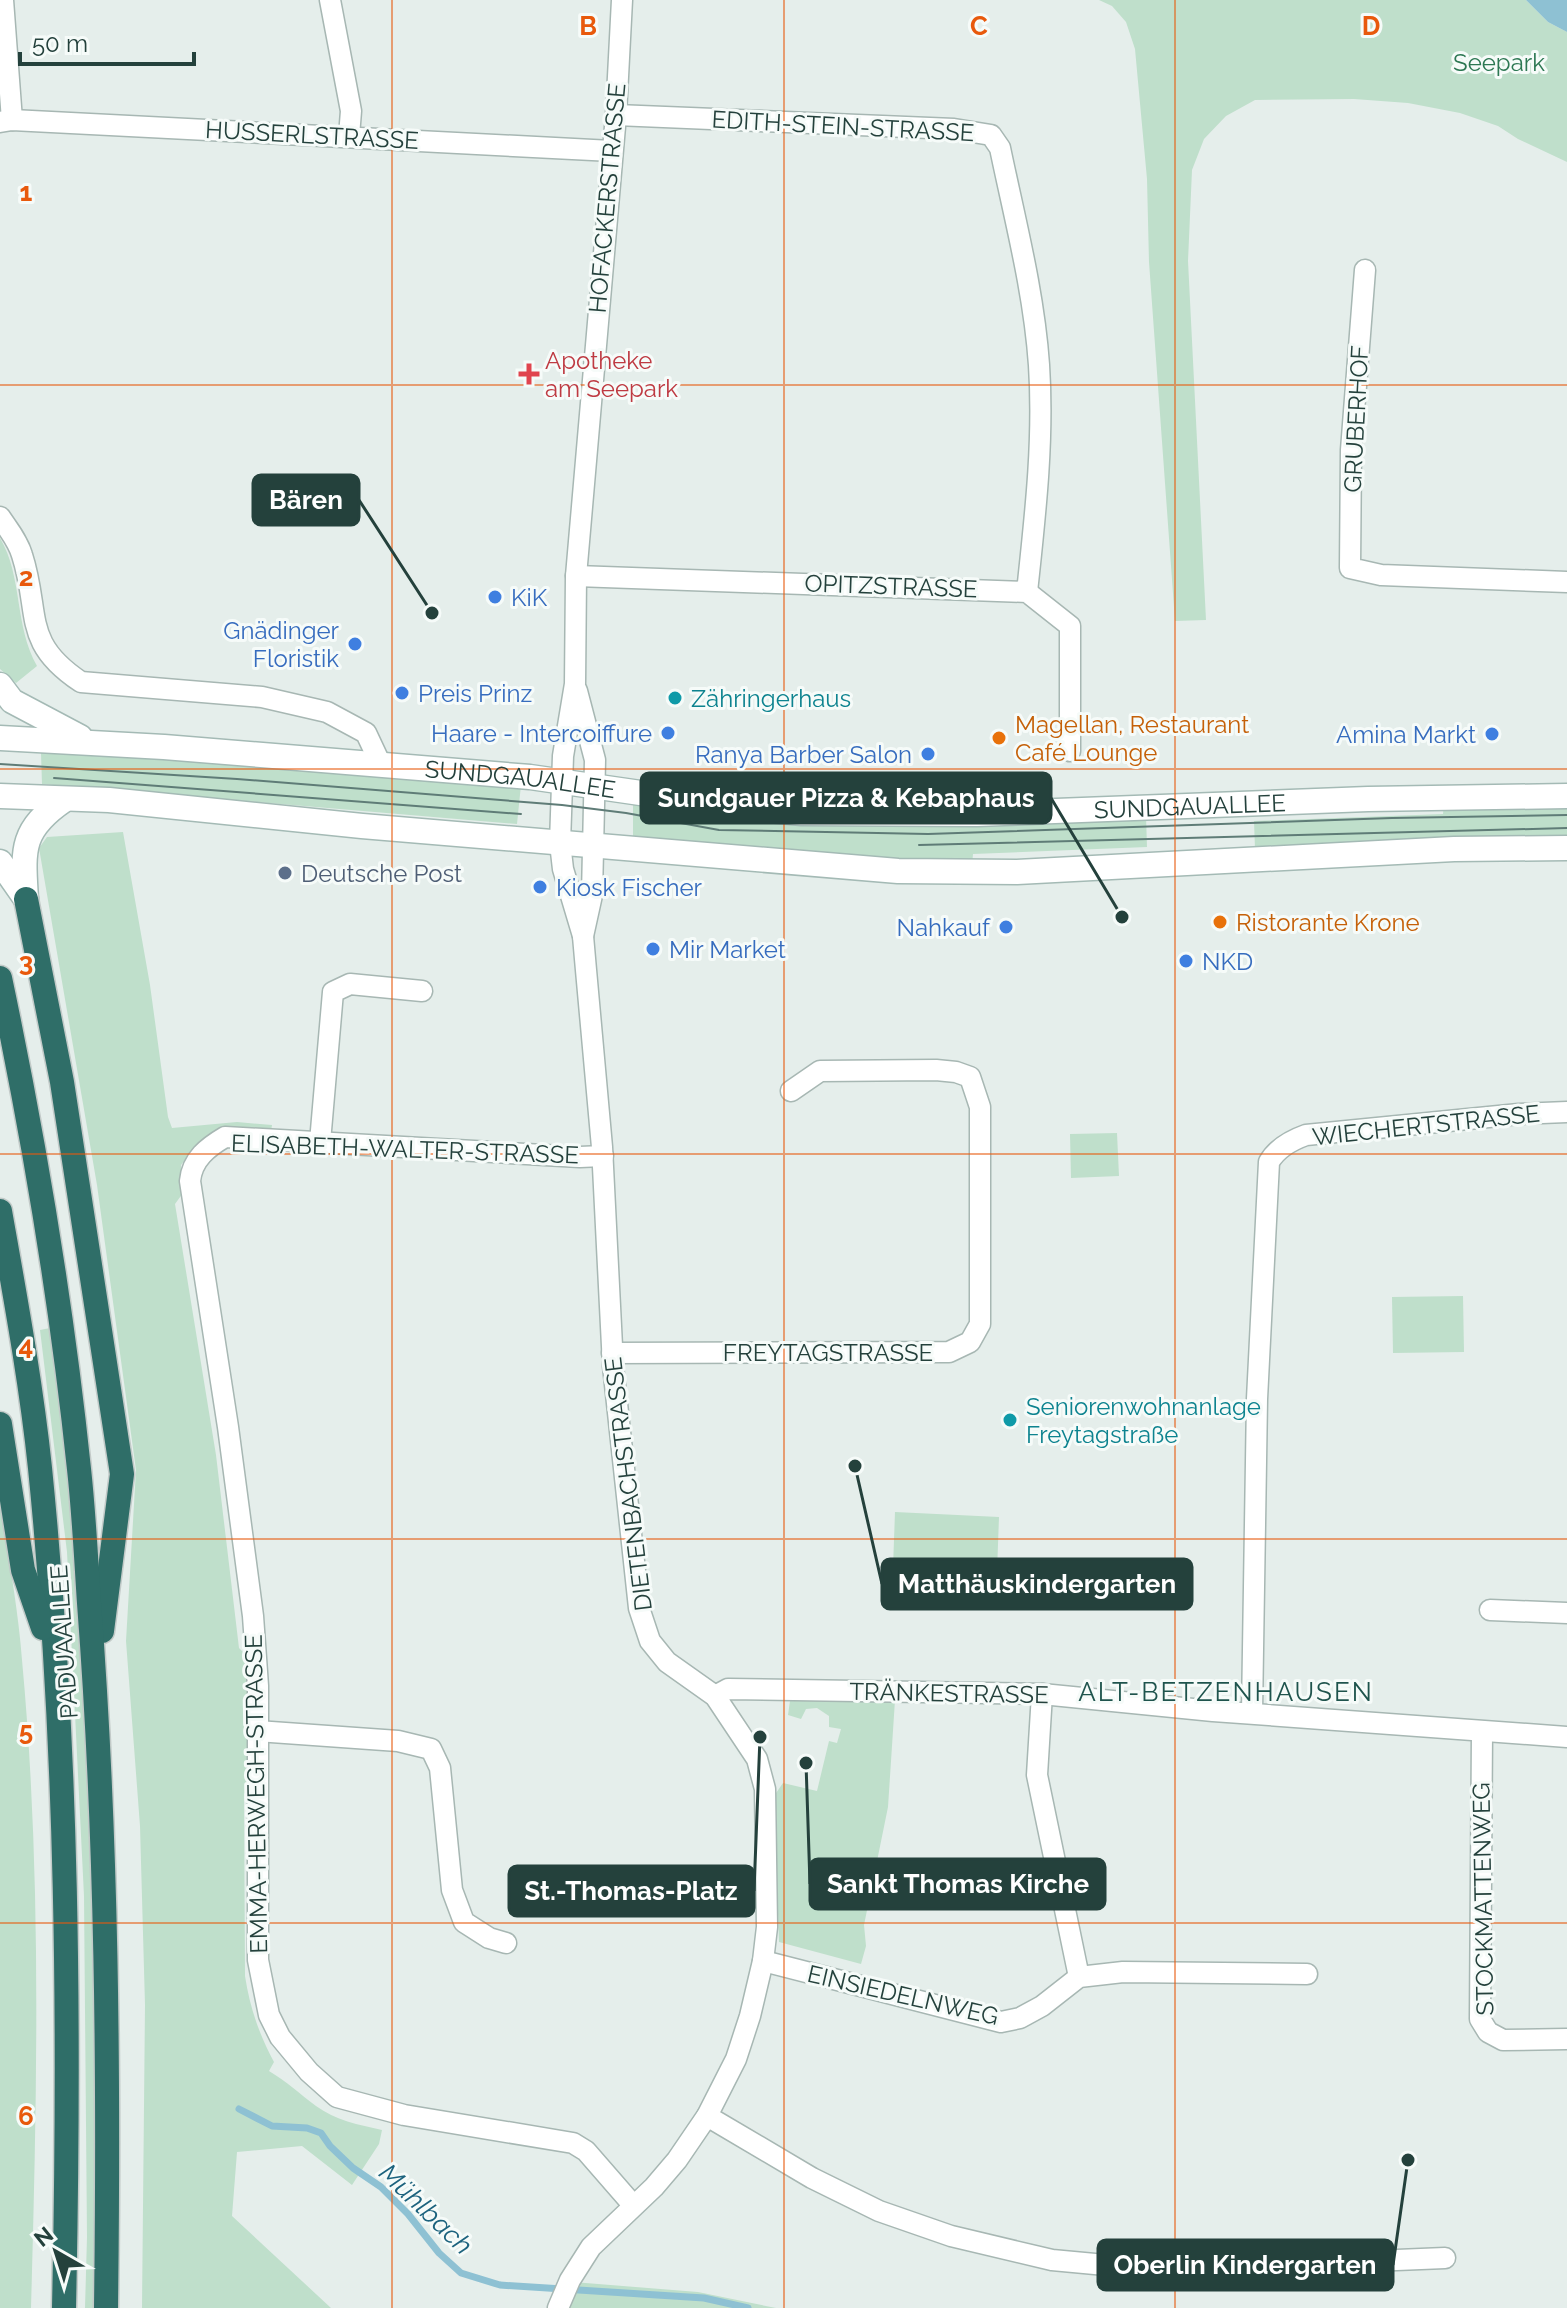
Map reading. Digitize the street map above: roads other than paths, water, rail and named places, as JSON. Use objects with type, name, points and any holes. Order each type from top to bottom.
[{"type":"highway","points":[[26,899],[62,1082],[122,1474],[96,1685]]},
{"type":"highway","name":"PADUAALLEE","points":[[0,978],[18,1064],[60,1322],[79,1470],[96,1685],[106,1910],[106,2308]]},
{"type":"highway","name":"PADUAALLEE","points":[[0,1211],[39,1466],[55,1664],[64,1908],[67,2194],[64,2308]]},
{"type":"highway","points":[[0,1424],[23,1570],[55,1664]]},
{"type":"street","points":[[3,0],[6,121]]},
{"type":"street","points":[[330,0],[351,111],[349,136]]},
{"type":"street","name":"HOFACKERSTRASSE","points":[[563,794],[563,756],[575,684],[576,576],[616,115],[622,0]]},
{"type":"street","name":"EDITH-STEIN-STRASSE","points":[[616,115],[954,129],[991,135],[1000,148],[1026,272],[1039,366],[1039,477],[1027,592]]},
{"type":"street","name":"HUSSERLSTRASSE","points":[[6,121],[612,151]]},
{"type":"street","name":"GRUBERHOF","points":[[1365,270],[1351,450],[1350,568],[1381,575],[1567,582]]},
{"type":"street","points":[[0,517],[22,555],[37,629],[45,650],[59,667],[81,682],[262,697],[327,712],[366,733],[381,765]]},
{"type":"street","name":"OPITZSTRASSE","points":[[576,576],[1027,592]]},
{"type":"street","points":[[1027,592],[1070,626],[1070,751]]},
{"type":"street","name":"HOFACKERSTRASSE","points":[[575,684],[595,760],[594,798]]},
{"type":"street","points":[[0,685],[12,701],[89,742]]},
{"type":"street","name":"SUNDGAUALLEE","points":[[0,738],[381,765],[594,798],[627,789],[744,808],[869,815],[1008,813],[1383,798],[1567,796]]},
{"type":"street","points":[[0,752],[44,740]]},
{"type":"street","name":"DIETENBACHSTRASSE","points":[[560,2304],[570,2280],[591,2247],[654,2187],[707,2116],[736,2059],[750,2016],[763,1961],[767,1927],[765,1789],[757,1759],[715,1696],[667,1662],[650,1641],[639,1608],[612,1353],[603,1156],[583,936],[563,869],[560,843],[563,794]]},
{"type":"street","points":[[0,796],[109,800],[376,828],[898,871],[1017,872],[1454,849],[1567,848]]},
{"type":"street","name":"DIETENBACHSTRASSE","points":[[583,936],[592,895],[594,798]]},
{"type":"street","points":[[26,899],[26,841],[46,813],[64,800]]},
{"type":"street","points":[[0,862],[26,899]]},
{"type":"street","points":[[320,1142],[333,992],[350,984],[422,991]]},
{"type":"street","name":"FREYTAGSTRASSE","points":[[612,1353],[949,1352],[970,1342],[980,1324],[980,1107],[970,1077],[936,1070],[820,1071],[791,1091]]},
{"type":"street","name":"WIECHERTSTRASSE","points":[[1252,1712],[1257,1399],[1269,1162],[1273,1155],[1293,1140],[1306,1135],[1567,1112]]},
{"type":"street","name":"ELISABETH-WALTER-STRASSE","points":[[208,1147],[225,1137],[603,1156]]},
{"type":"street","name":"EMMA-HERWEGH-STRASSE","points":[[208,1147],[191,1169],[190,1181],[253,1616],[258,1686],[258,1960],[269,2015],[280,2037],[309,2072],[337,2097],[404,2115],[573,2143],[586,2151],[633,2205]]},
{"type":"street","points":[[1490,1610],[1567,1613]]},
{"type":"street","name":"TRÄNKESTRASSE","points":[[715,1696],[728,1689],[1042,1694],[1567,1737]]},
{"type":"street","points":[[1042,1694],[1037,1775],[1079,1977],[1123,1972],[1307,1974]]},
{"type":"street","points":[[257,1731],[398,1741],[431,1749],[440,1768],[452,1890],[464,1922],[489,1938],[506,1943]]},
{"type":"street","name":"STOCKMATTENWEG","points":[[1482,1732],[1480,2019],[1488,2032],[1503,2040],[1567,2039]]},
{"type":"street","name":"EINSIEDELNWEG","points":[[763,1961],[1001,2022],[1020,2018],[1042,2006],[1079,1977]]},
{"type":"street","points":[[707,2116],[812,2178],[879,2211],[951,2236],[1052,2260],[1159,2270],[1445,2258]]},
{"type":"water","points":[[1526,0],[1567,0],[1567,32],[1548,22]]},
{"type":"waterway","name":"Mühlbach","points":[[239,2109],[272,2126],[307,2128],[321,2133],[353,2168],[381,2187],[408,2214],[439,2253],[461,2273],[500,2285],[704,2298],[748,2308]]},
{"type":"tram line","points":[[0,764],[562,805],[719,830],[928,834],[1567,815]]},
{"type":"tram line","points":[[54,778],[521,814]]},
{"type":"tram line","points":[[919,845],[1567,828]]},
{"type":"place","name":"Apotheke am Seepark","points":[[529,374]]},
{"type":"place","name":"KiK","points":[[495,597]]},
{"type":"place","name":"Bären","points":[[432,613]]},
{"type":"place","name":"Gnädinger Floristik","points":[[355,644]]},
{"type":"place","name":"Preis Prinz","points":[[402,693]]},
{"type":"place","name":"Zähringerhaus","points":[[675,698]]},
{"type":"place","name":"Haare - Intercoiffure","points":[[668,733]]},
{"type":"place","name":"Amina Markt","points":[[1492,734]]},
{"type":"place","name":"Magellan, Restaurant Café Lounge","points":[[999,738]]},
{"type":"place","name":"Ranya Barber Salon","points":[[928,754]]},
{"type":"place","name":"Deutsche Post","points":[[285,873]]},
{"type":"place","name":"Kiosk Fischer","points":[[540,887]]},
{"type":"place","name":"Sundgauer Pizza & Kebaphaus","points":[[1122,917]]},
{"type":"place","name":"Ristorante Krone","points":[[1220,922]]},
{"type":"place","name":"Nahkauf","points":[[1006,927]]},
{"type":"place","name":"Mir Market","points":[[653,949]]},
{"type":"place","name":"NKD","points":[[1186,961]]},
{"type":"place","name":"Seniorenwohnanlage Freytagstraße","points":[[1010,1420]]},
{"type":"place","name":"Matthäuskindergarten","points":[[855,1466]]},
{"type":"place","name":"St.-Thomas-Platz","points":[[760,1737]]},
{"type":"place","name":"Sankt Thomas Kirche","points":[[806,1763]]},
{"type":"place","name":"Oberlin Kindergarten","points":[[1408,2160]]},
{"type":"district","name":"ALT-BETZENHAUSEN","points":[[1226,1692]]},
{"type":"park label","name":"Seepark","points":[[1499,62]]}]
